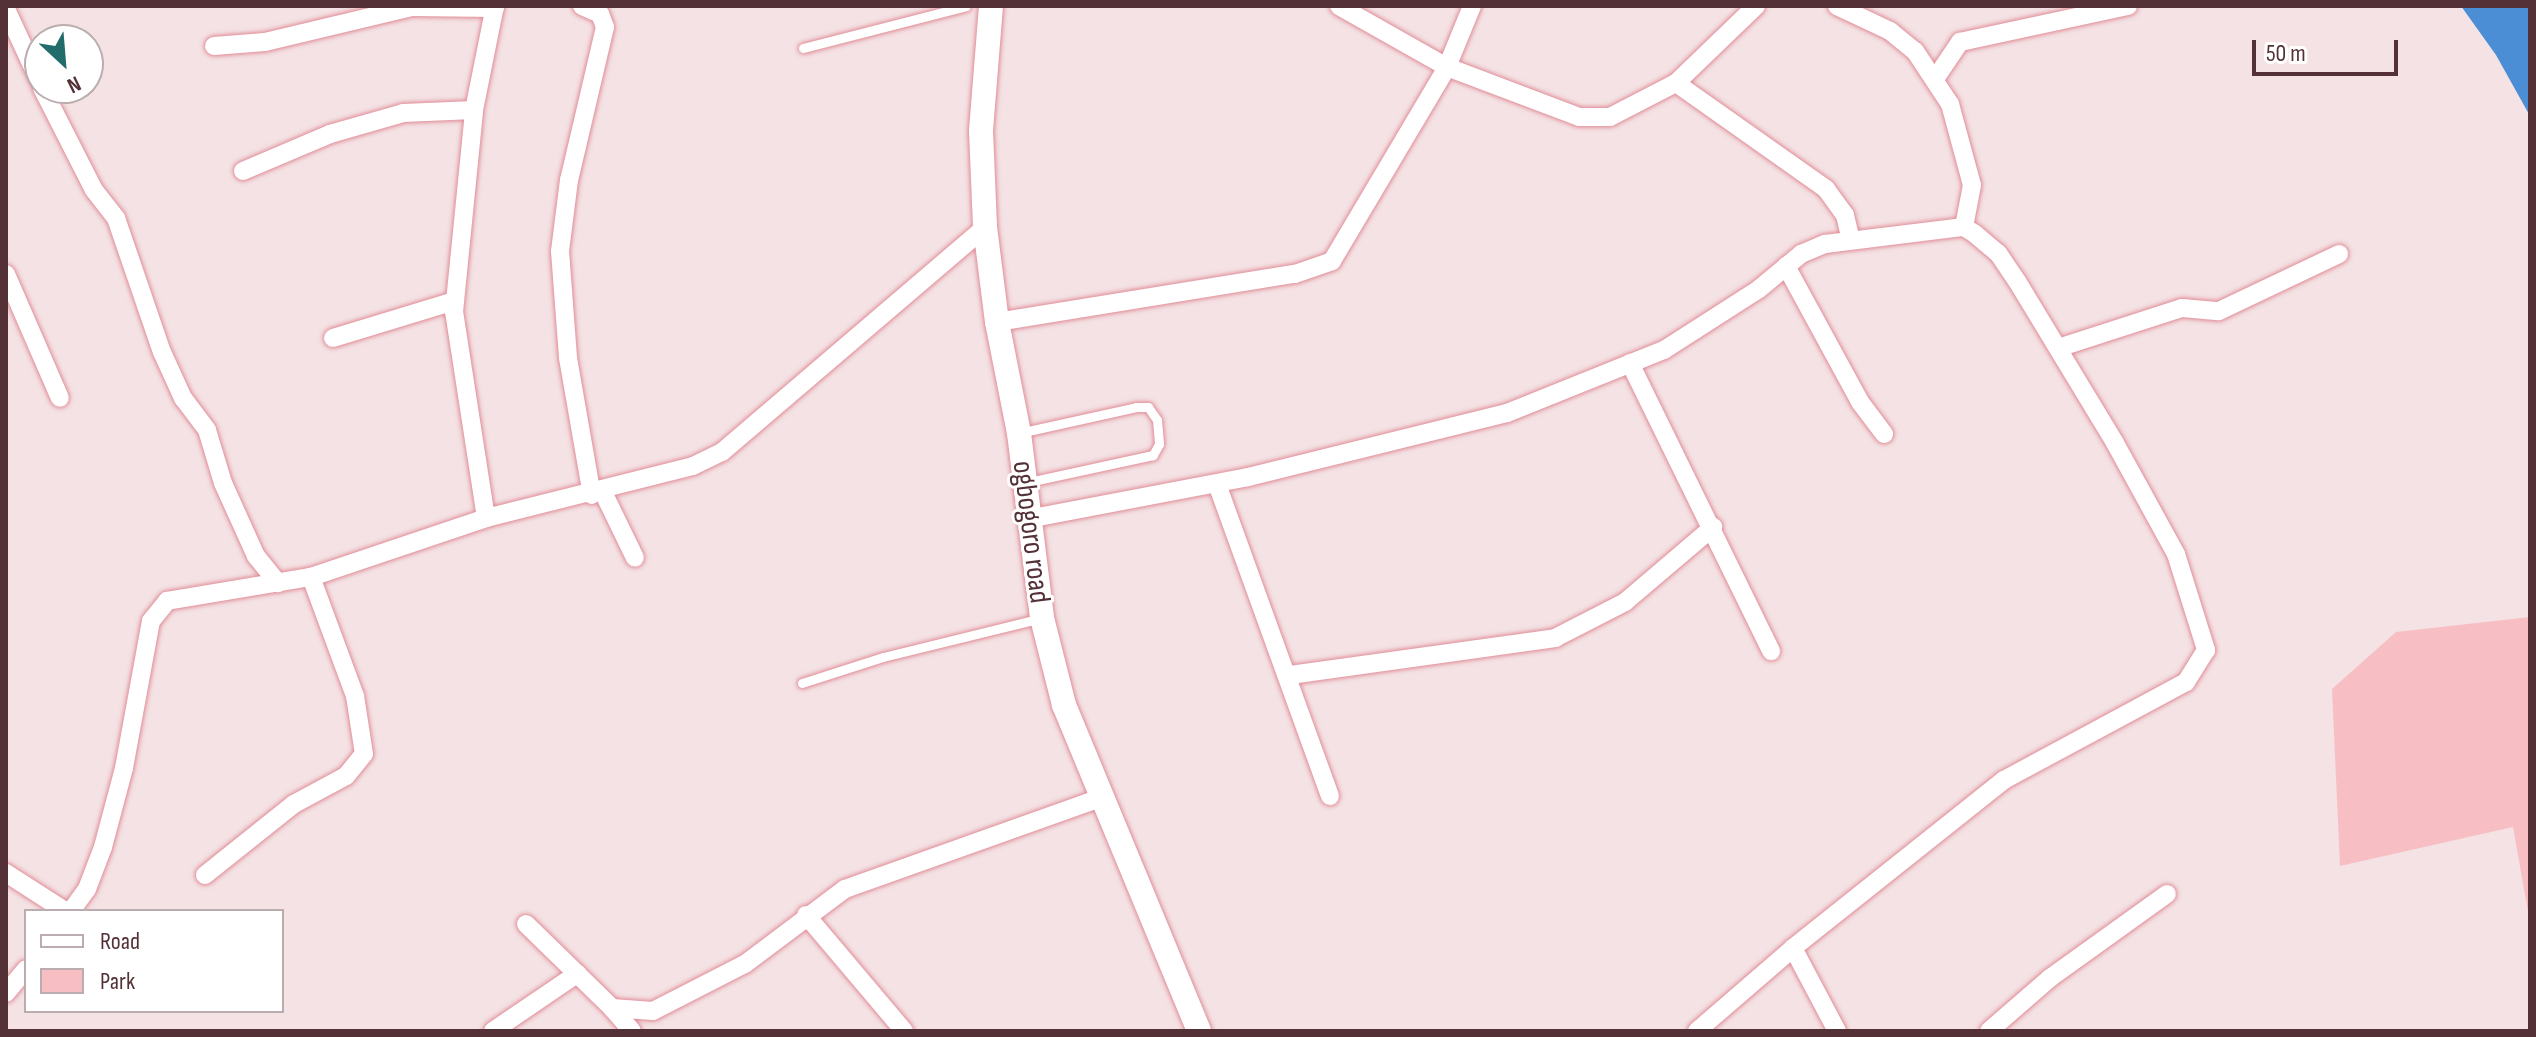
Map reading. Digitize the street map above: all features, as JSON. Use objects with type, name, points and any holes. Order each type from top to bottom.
[{"type":"street","points":[[582,6],[600,14],[605,27],[569,180],[560,251],[568,358],[598,494],[635,558]]},
{"type":"street","name":"ogbogoro road","points":[[991,6],[981,131],[985,227],[997,322],[1019,433],[1042,618],[1064,705],[1199,1031]]},
{"type":"street","points":[[1339,6],[1447,67],[1579,117],[1610,117],[1676,83],[1756,6]]},
{"type":"street","points":[[997,322],[1320,268],[1332,261],[1447,67],[1472,6]]},
{"type":"street","points":[[1837,6],[1890,31],[1915,51],[1935,79],[1964,143],[1972,185],[1964,227]]},
{"type":"street","points":[[1935,79],[1960,42],[2128,6]]},
{"type":"street","points":[[214,46],[265,42],[412,7],[495,7],[474,110],[455,301],[486,518]]},
{"type":"street","points":[[6,9],[24,48]]},
{"type":"street","points":[[1676,83],[1826,189],[1845,215],[1851,240]]},
{"type":"street","points":[[51,104],[94,190],[116,218],[162,352],[183,398],[207,430],[223,483],[256,556],[278,583]]},
{"type":"street","points":[[243,171],[330,134],[403,113],[474,110]]},
{"type":"street","points":[[72,909],[87,889],[103,847],[157,608],[167,601],[209,591],[311,577],[486,518],[598,494],[722,452],[985,227]]},
{"type":"street","points":[[1028,519],[1217,484],[1446,432],[1664,350],[1786,266],[1825,244],[1964,227],[1998,253],[2058,348],[2176,554],[2206,650],[2186,682],[2004,780],[1793,948],[1697,1031]]},
{"type":"street","points":[[2058,348],[2182,308],[2219,311],[2339,254]]},
{"type":"street","points":[[1786,266],[1860,402],[1884,434]]},
{"type":"street","points":[[6,274],[60,398]]},
{"type":"street","points":[[333,338],[455,301]]},
{"type":"street","points":[[1630,363],[1713,527],[1771,651]]},
{"type":"street","points":[[1217,484],[1290,675],[1330,796]]},
{"type":"street","points":[[1290,675],[1555,638],[1625,602],[1713,527]]},
{"type":"street","points":[[205,875],[284,811],[346,776],[364,754],[355,696],[311,577]]},
{"type":"street","points":[[612,1008],[653,1011],[699,991],[845,889],[1100,798]]},
{"type":"street","points":[[6,873],[62,909]]},
{"type":"street","points":[[1989,1031],[2050,978],[2167,894]]},
{"type":"street","points":[[806,915],[904,1031]]},
{"type":"street","points":[[526,924],[632,1031]]},
{"type":"street","points":[[1793,948],[1837,1031]]},
{"type":"street","points":[[6,993],[24,971]]},
{"type":"street","points":[[493,1031],[577,974]]},
{"type":"lane","points":[[803,48],[966,6]]},
{"type":"lane","points":[[1019,433],[1136,407],[1148,407],[1157,420],[1159,444],[1153,455],[1024,482]]},
{"type":"lane","points":[[802,683],[883,657],[1042,618]]},
{"type":"green space","points":[[2530,617],[2530,923],[2513,827],[2340,866],[2332,689],[2396,632]]},
{"type":"water","points":[[2461,6],[2530,6],[2530,116],[2496,55]]}]
